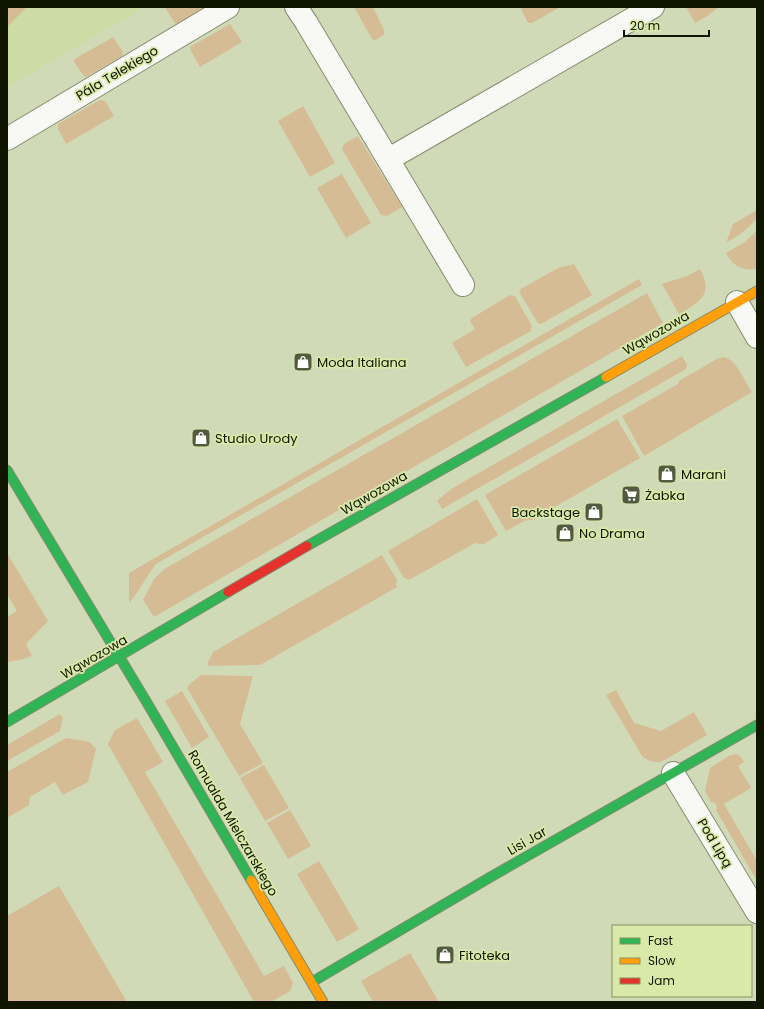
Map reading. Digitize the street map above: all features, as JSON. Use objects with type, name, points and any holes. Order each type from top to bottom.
[{"type":"street","name":"Pála Telekiego","points":[[7,139],[228,7]]},
{"type":"street","points":[[296,7],[389,159],[463,285]]},
{"type":"street","points":[[389,159],[653,7]]},
{"type":"street","name":"Wąwozowa","points":[[7,722],[311,544],[757,291]]},
{"type":"street","points":[[737,302],[757,337]]},
{"type":"street","name":"Romualda Mielczarskiego","points":[[7,470],[146,701],[323,1002]]},
{"type":"street","name":"Lisi Jar","points":[[312,982],[757,724]]},
{"type":"street","name":"Pod Lipą","points":[[673,773],[757,912]]},
{"type":"shaded area","points":[[7,7],[145,7],[7,87]]},
{"type":"shaded area","points":[[7,7],[27,7],[7,27]]},
{"type":"shaded area","points":[[165,7],[204,7],[177,24],[174,22]]},
{"type":"shaded area","points":[[354,7],[373,7],[384,30],[384,35],[375,40],[372,39]]},
{"type":"shaded area","points":[[522,7],[560,7],[532,23],[528,23],[521,9]]},
{"type":"shaded area","points":[[686,7],[719,7],[695,23]]},
{"type":"shaded area","points":[[230,24],[242,42],[200,67],[190,47]]},
{"type":"shaded area","points":[[113,37],[123,52],[122,56],[86,77],[83,75],[73,60]]},
{"type":"shaded area","points":[[100,100],[105,101],[114,116],[66,144],[58,129],[58,124]]},
{"type":"shaded area","points":[[303,106],[335,163],[310,177],[278,121]]},
{"type":"shaded area","points":[[358,136],[402,207],[387,216],[381,215],[342,149],[344,144]]},
{"type":"shaded area","points":[[342,174],[371,223],[346,238],[317,188]]},
{"type":"shaded area","points":[[757,210],[757,219],[742,233],[726,243],[733,224]]},
{"type":"shaded area","points":[[757,230],[757,269],[738,267],[726,253],[745,242]]},
{"type":"shaded area","points":[[574,264],[592,295],[541,324],[538,323],[519,292],[521,289],[558,268]]},
{"type":"shaded area","points":[[700,269],[706,285],[703,296],[699,301],[679,314],[662,284],[687,276]]},
{"type":"shaded area","points":[[639,279],[642,285],[156,564],[129,603],[129,573]]},
{"type":"shaded area","points":[[647,293],[663,323],[154,617],[143,600],[154,579],[166,568]]},
{"type":"shaded area","points":[[510,295],[515,296],[532,326],[531,331],[466,367],[452,343],[475,329],[470,321],[472,318]]},
{"type":"shaded area","points":[[682,356],[687,365],[686,369],[442,509],[437,501],[451,489]]},
{"type":"shaded area","points":[[723,357],[732,361],[740,371],[752,392],[644,456],[622,416],[678,384],[679,381]]},
{"type":"shaded area","points":[[617,419],[640,458],[532,520],[524,521],[506,531],[485,495]]},
{"type":"shaded area","points":[[477,499],[498,535],[484,544],[475,543],[409,580],[404,578],[388,551]]},
{"type":"shaded area","points":[[7,553],[48,621],[26,644],[32,656],[7,662],[7,617],[17,611],[7,594]]},
{"type":"shaded area","points":[[382,555],[397,580],[397,587],[260,665],[209,666],[207,664],[213,652]]},
{"type":"shaded area","points":[[201,675],[253,676],[240,724],[263,763],[239,776],[187,688]]},
{"type":"shaded area","points":[[616,690],[634,723],[661,731],[694,712],[707,735],[661,762],[649,760],[642,756],[606,695]]},
{"type":"shaded area","points":[[182,691],[209,737],[192,748],[165,701]]},
{"type":"shaded area","points":[[60,714],[63,718],[60,731],[7,761],[7,745]]},
{"type":"shaded area","points":[[137,718],[163,762],[145,772],[264,976],[284,966],[293,983],[290,991],[271,1002],[254,1002],[108,744],[115,730]]},
{"type":"shaded area","points":[[66,738],[90,742],[96,749],[88,782],[63,795],[55,782],[30,797],[29,805],[7,818],[7,772]]},
{"type":"shaded area","points":[[736,754],[740,756],[744,762],[738,766],[751,788],[724,804],[757,861],[757,881],[716,810],[717,806],[715,803],[711,802],[705,791],[710,768],[729,756]]},
{"type":"shaded area","points":[[264,765],[289,808],[265,821],[240,778]]},
{"type":"shaded area","points":[[290,810],[311,846],[288,859],[267,823]]},
{"type":"shaded area","points":[[319,861],[359,929],[337,942],[297,874]]},
{"type":"shaded area","points":[[59,886],[127,1002],[7,1002],[7,916]]},
{"type":"shaded area","points":[[410,953],[439,1002],[373,1002],[361,981]]},
{"type":"traffic: fast","points":[[307,546],[606,377]]},
{"type":"traffic: fast","points":[[7,470],[146,701],[251,880]]},
{"type":"traffic: fast","points":[[7,722],[228,592]]},
{"type":"traffic: fast","points":[[312,982],[494,875],[757,725]]},
{"type":"traffic: slow","points":[[606,377],[757,291]]},
{"type":"traffic: slow","points":[[251,880],[323,1002]]},
{"type":"traffic: jam","points":[[228,592],[307,546]]},
{"type":"place","name":"Moda Italiana","points":[[303,362]]},
{"type":"place","name":"Studio Urody","points":[[201,438]]},
{"type":"place","name":"Marani","points":[[667,474]]},
{"type":"place","name":"Żabka","points":[[631,495]]},
{"type":"place","name":"Backstage","points":[[594,512]]},
{"type":"place","name":"No Drama","points":[[565,533]]},
{"type":"place","name":"Fitoteka","points":[[445,955]]}]
